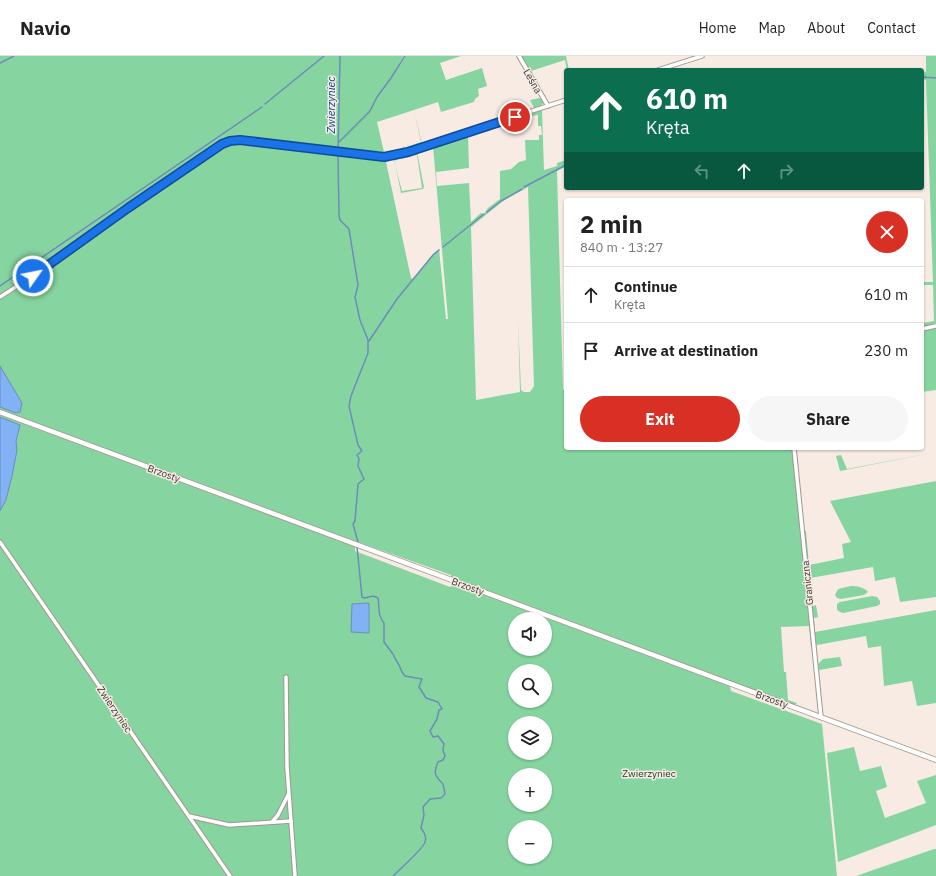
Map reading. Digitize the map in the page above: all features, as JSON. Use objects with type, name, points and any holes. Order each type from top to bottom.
[{"type":"street","name":"Leśna","points":[[519,56],[548,106]]},
{"type":"street","points":[[664,68],[702,56]]},
{"type":"street","points":[[0,297],[51,264],[154,190],[226,142],[240,140],[378,157],[390,156],[408,152],[564,101]]},
{"type":"street","points":[[924,329],[936,326]]},
{"type":"street","name":"Brzosty","points":[[0,412],[936,760]]},
{"type":"street","name":"Graniczna","points":[[794,450],[821,717]]},
{"type":"street","name":"Zwierzyniec","points":[[0,542],[230,876]]},
{"type":"street","points":[[286,677],[288,795],[295,876]]},
{"type":"street","points":[[272,822],[278,815],[288,795]]},
{"type":"street","points":[[189,816],[229,825],[291,821]]},
{"type":"green space","points":[[0,56],[404,56],[391,79],[406,56],[461,56],[440,63],[446,80],[482,68],[487,86],[478,89],[479,96],[474,102],[441,112],[438,102],[377,122],[384,152],[402,148],[404,146],[404,151],[382,156],[336,150],[336,155],[379,159],[396,157],[399,159],[386,162],[411,278],[413,279],[439,249],[446,319],[448,319],[433,146],[475,131],[476,133],[468,135],[469,168],[436,172],[437,186],[469,183],[471,222],[481,213],[484,214],[488,208],[500,199],[500,171],[511,169],[519,162],[526,160],[525,140],[539,140],[539,135],[542,135],[541,126],[538,126],[538,115],[524,117],[495,127],[494,125],[542,110],[544,170],[557,166],[557,163],[564,161],[564,167],[557,171],[564,390],[564,450],[792,450],[812,646],[811,647],[809,626],[781,627],[784,672],[786,672],[788,700],[797,703],[795,705],[729,681],[731,691],[822,724],[837,876],[0,876]],"holes":[[[528,187],[534,386],[530,392],[524,392],[521,390],[518,319],[520,392],[476,400],[471,227],[503,201]],[[355,541],[451,575],[452,586],[450,587],[355,551]]]},
{"type":"green space","points":[[521,56],[566,56],[569,68],[567,68],[565,60],[531,71],[542,92]]},
{"type":"green space","points":[[926,56],[936,56],[936,323],[924,326],[924,323],[934,321],[933,285],[924,285],[924,282],[933,282],[926,80],[924,80],[924,72],[926,72]]},
{"type":"green space","points":[[540,98],[544,102],[540,107],[409,150],[407,145],[409,146],[421,142],[414,110],[422,144],[534,108],[530,100]]},
{"type":"green space","points":[[426,147],[429,148],[417,152],[424,187],[423,189],[401,193],[396,168],[402,191],[422,188],[417,155],[401,159],[402,155]]},
{"type":"green space","points":[[936,327],[936,390],[924,392],[924,330]]},
{"type":"green space","points":[[936,452],[840,471],[836,456],[841,455],[847,469]]},
{"type":"green space","points":[[936,481],[936,597],[900,602],[895,577],[875,581],[873,567],[810,578],[811,587],[810,586],[804,531],[806,531],[809,565],[844,558],[842,544],[851,542],[830,501]]},
{"type":"green space","points":[[851,586],[860,587],[868,592],[864,595],[841,599],[837,598],[835,595],[838,589]]},
{"type":"green space","points":[[872,596],[877,597],[880,604],[877,606],[843,613],[837,610],[837,604],[840,602]]},
{"type":"green space","points":[[816,605],[818,617],[814,618],[815,632],[936,610],[936,703],[917,706],[912,681],[884,686],[881,646],[868,648],[866,636],[817,645],[817,650],[811,607]]},
{"type":"green space","points":[[840,657],[842,666],[819,670],[822,698],[818,664],[823,659]]},
{"type":"green space","points":[[854,747],[860,771],[881,766],[887,787],[876,791],[885,818],[926,803],[917,781],[936,775],[936,825],[838,862],[827,753]]},
{"type":"green space","points":[[934,849],[936,849],[936,876],[856,876]]},
{"type":"water","points":[[0,366],[22,403],[20,412],[16,413],[0,407]]},
{"type":"water","points":[[0,417],[20,425],[16,441],[17,450],[12,476],[6,500],[0,511]]},
{"type":"water","points":[[369,603],[369,633],[351,632],[352,604]]},
{"type":"waterway","points":[[0,63],[14,56]]},
{"type":"waterway","points":[[265,104],[324,56]]},
{"type":"waterway","name":"Zwierzyniec","points":[[340,56],[338,155],[339,215],[340,220],[349,229],[358,285],[355,297],[360,320],[368,340],[368,353],[351,396],[349,406],[358,445],[362,451],[357,455],[359,459],[358,466],[364,479],[358,484],[355,521],[353,524],[358,542]]},
{"type":"waterway","points":[[339,142],[370,111],[377,97],[405,56]]},
{"type":"waterway","points":[[924,77],[936,78]]},
{"type":"waterway","points":[[0,286],[262,107]]},
{"type":"waterway","points":[[524,187],[564,166]]},
{"type":"waterway","points":[[487,212],[501,201],[522,189]]},
{"type":"waterway","points":[[443,247],[484,214]]},
{"type":"waterway","points":[[369,341],[397,299],[433,255],[439,250]]},
{"type":"waterway","name":"Zwierzyniec","points":[[357,547],[362,597],[365,598],[373,596],[378,598],[380,614],[384,623],[384,642],[393,654],[405,676],[422,679],[419,687],[426,698],[438,702],[442,709],[439,710],[437,719],[430,731],[433,737],[438,736],[444,744],[443,750],[445,756],[443,760],[438,762],[435,772],[438,779],[443,784],[445,794],[441,798],[430,799],[423,807],[424,815],[421,828],[426,840],[424,845],[393,876]]},
{"type":"route","points":[[33,276],[161,185],[226,142],[240,140],[384,157],[408,152],[515,117]]}]
